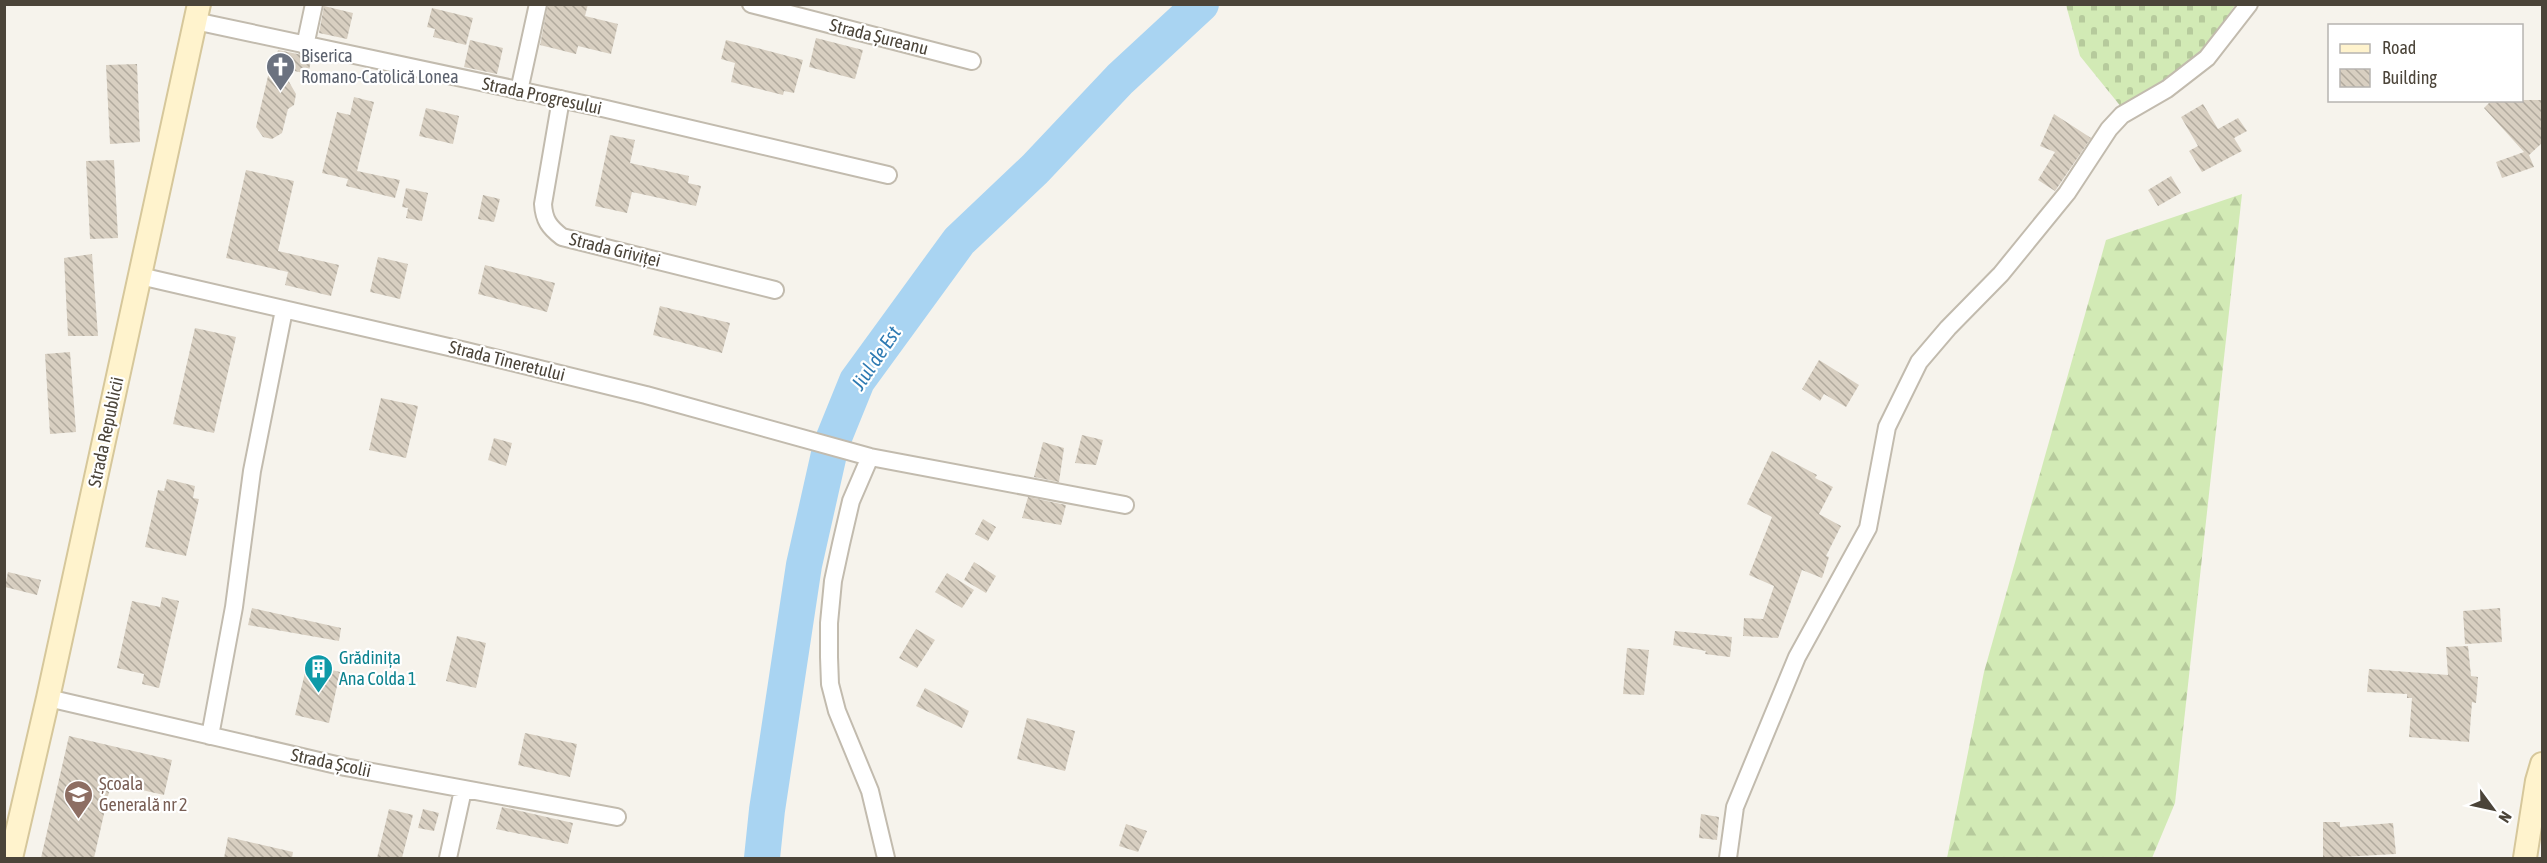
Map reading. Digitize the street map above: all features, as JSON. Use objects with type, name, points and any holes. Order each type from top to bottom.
[{"type":"street","points":[[305,46],[314,4]]},
{"type":"street","points":[[519,91],[538,4]]},
{"type":"street","name":"Strada Șureanu","points":[[751,4],[972,61]]},
{"type":"street","points":[[1728,858],[1735,807],[1797,657],[1868,528],[1887,428],[1918,362],[2001,274],[2060,202],[2109,129],[2122,114],[2167,89],[2207,58],[2249,4]]},
{"type":"street","name":"Strada Progresului","points":[[197,13],[305,46],[561,99],[888,175]]},
{"type":"street","name":"Strada Republicii","points":[[11,858],[197,13]]},
{"type":"street","name":"Strada Griviței","points":[[561,99],[543,204],[544,218],[550,227],[562,237],[775,290]]},
{"type":"street","name":"Strada Tineretului","points":[[140,276],[478,353],[646,395],[863,456],[1125,505]]},
{"type":"street","points":[[210,735],[234,607],[252,471],[284,310]]},
{"type":"street","points":[[863,456],[833,581],[829,657],[831,684],[837,711],[870,791],[886,858]]},
{"type":"street","name":"Strada Școlii","points":[[48,698],[345,767],[617,817]]},
{"type":"street","points":[[2525,858],[2537,781],[2542,764]]},
{"type":"street","points":[[448,858],[463,790]]},
{"type":"green space","points":[[2066,5],[2235,5],[2205,50],[2153,92],[2122,108],[2080,56]]},
{"type":"green space","points":[[2242,194],[2175,803],[2152,858],[1947,858],[1984,672],[2106,240]]},
{"type":"building","points":[[548,4],[588,4],[585,16],[618,24],[611,54],[578,46],[576,54],[540,45]]},
{"type":"building","points":[[324,6],[353,13],[347,39],[319,33]]},
{"type":"building","points":[[432,8],[473,18],[466,45],[433,37],[435,29],[427,27]]},
{"type":"building","points":[[816,38],[863,50],[855,79],[809,67]]},
{"type":"building","points":[[470,40],[503,48],[497,74],[464,67]]},
{"type":"building","points":[[726,40],[803,60],[794,93],[784,91],[783,95],[731,82],[735,63],[721,59]]},
{"type":"building","points":[[278,50],[312,57],[308,74],[281,68],[296,94],[294,105],[288,109],[282,133],[272,139],[263,137],[256,127],[273,55],[276,60]]},
{"type":"building","points":[[137,64],[140,142],[110,144],[106,65]]},
{"type":"building","points":[[354,97],[374,102],[357,171],[400,180],[395,198],[346,186],[348,179],[322,173],[337,112],[350,115]]},
{"type":"building","points":[[2542,100],[2542,143],[2529,155],[2534,167],[2502,178],[2496,162],[2524,152],[2484,108],[2490,102]]},
{"type":"building","points":[[2203,104],[2218,129],[2238,118],[2247,131],[2234,138],[2242,151],[2202,172],[2189,151],[2198,146],[2181,117]]},
{"type":"building","points":[[426,108],[459,116],[453,144],[419,136]]},
{"type":"building","points":[[2054,114],[2091,138],[2055,191],[2038,180],[2055,152],[2040,146]]},
{"type":"building","points":[[610,135],[635,140],[630,163],[689,176],[688,183],[701,186],[696,206],[632,192],[627,213],[595,206]]},
{"type":"building","points":[[114,160],[118,238],[90,239],[86,161]]},
{"type":"building","points":[[246,170],[294,181],[278,251],[339,265],[331,296],[285,285],[288,272],[226,258]]},
{"type":"building","points":[[2171,176],[2181,193],[2158,206],[2148,190]]},
{"type":"building","points":[[406,188],[428,193],[422,221],[406,218],[408,208],[402,207]]},
{"type":"building","points":[[483,195],[500,199],[494,222],[478,219]]},
{"type":"building","points":[[92,254],[98,336],[68,336],[64,258]]},
{"type":"building","points":[[378,257],[408,264],[400,299],[370,292]]},
{"type":"building","points":[[485,265],[555,283],[547,312],[478,294]]},
{"type":"building","points":[[660,306],[730,323],[722,353],[653,335]]},
{"type":"building","points":[[195,328],[236,337],[214,433],[173,424]]},
{"type":"building","points":[[70,352],[76,432],[50,434],[45,354]]},
{"type":"building","points":[[1819,360],[1859,385],[1846,407],[1824,394],[1820,401],[1802,389]]},
{"type":"building","points":[[381,398],[418,406],[406,458],[369,450]]},
{"type":"building","points":[[1082,435],[1103,440],[1096,465],[1075,463]]},
{"type":"building","points":[[494,438],[512,443],[506,466],[488,460]]},
{"type":"building","points":[[1043,442],[1064,448],[1059,482],[1034,477]]},
{"type":"building","points":[[1772,451],[1817,475],[1815,478],[1833,487],[1819,514],[1841,526],[1826,556],[1829,557],[1822,578],[1802,570],[1778,638],[1743,636],[1744,618],[1763,619],[1774,586],[1749,575],[1772,517],[1747,504]]},
{"type":"building","points":[[167,479],[195,486],[193,498],[199,499],[186,556],[145,547],[158,490],[164,491]]},
{"type":"building","points":[[1028,497],[1066,505],[1061,525],[1022,518]]},
{"type":"building","points":[[983,519],[996,527],[988,541],[975,534]]},
{"type":"building","points":[[974,562],[996,576],[986,593],[964,580]]},
{"type":"building","points":[[8,572],[41,580],[37,595],[5,587]]},
{"type":"building","points":[[947,573],[974,590],[962,608],[935,592]]},
{"type":"building","points":[[162,597],[179,601],[159,688],[142,684],[144,674],[117,668],[132,601],[160,607]]},
{"type":"building","points":[[252,608],[341,628],[339,641],[248,625]]},
{"type":"building","points":[[2500,608],[2502,642],[2465,644],[2463,611]]},
{"type":"building","points":[[916,629],[935,640],[917,668],[899,658]]},
{"type":"building","points":[[1675,631],[1732,637],[1730,657],[1705,654],[1706,651],[1673,645]]},
{"type":"building","points":[[457,636],[486,643],[476,688],[446,681]]},
{"type":"building","points":[[2468,646],[2471,676],[2478,677],[2476,703],[2472,702],[2469,742],[2409,737],[2412,698],[2407,698],[2407,694],[2367,692],[2369,669],[2448,675],[2446,647]]},
{"type":"building","points":[[1627,648],[1649,650],[1644,695],[1623,694]]},
{"type":"building","name":"Grădinița Ana Colda 1","points":[[307,664],[340,672],[329,723],[295,715]]},
{"type":"building","points":[[925,688],[969,711],[962,728],[916,706]]},
{"type":"building","points":[[1027,718],[1075,731],[1065,771],[1017,759]]},
{"type":"building","points":[[525,733],[577,744],[570,777],[518,765]]},
{"type":"building","points":[[69,736],[172,760],[164,795],[111,783],[94,858],[41,858]]},
{"type":"building","points":[[502,807],[573,823],[568,844],[496,829]]},
{"type":"building","points":[[389,809],[413,815],[402,858],[377,858]]},
{"type":"building","points":[[423,809],[439,813],[434,831],[418,828]]},
{"type":"building","points":[[1701,814],[1719,817],[1717,840],[1699,838]]},
{"type":"building","points":[[2323,822],[2340,822],[2340,827],[2393,823],[2396,854],[2323,858]]},
{"type":"building","points":[[1126,824],[1147,831],[1138,852],[1119,846]]},
{"type":"building","points":[[228,837],[293,852],[292,858],[224,858]]},
{"type":"waterway","name":"Jiul de Est","points":[[762,858],[767,810],[804,565],[831,445],[857,381],[959,241],[1035,169],[1120,79],[1201,4]]},
{"type":"place","name":"Biserica Romano-Catolică Lonea","points":[[280,92]]},
{"type":"place","name":"Grădinița Ana Colda 1","points":[[318,694]]},
{"type":"place","name":"Școala Generală nr 2","points":[[78,820]]}]
